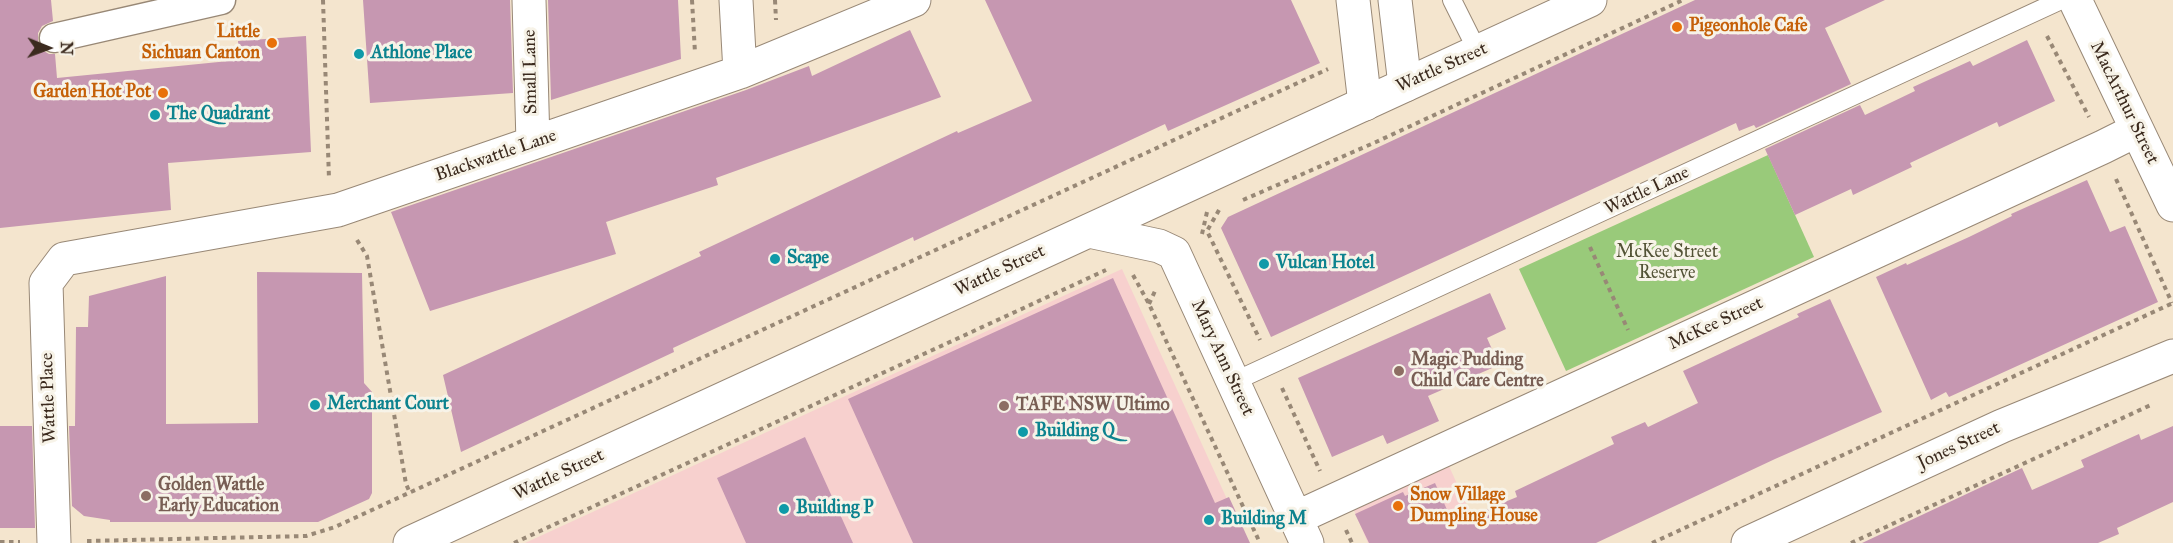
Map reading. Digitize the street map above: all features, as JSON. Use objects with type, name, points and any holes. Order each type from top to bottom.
[{"type":"street","points":[[54,38],[221,0]]},
{"type":"street","name":"Small Lane","points":[[529,0],[533,143]]},
{"type":"street","points":[[736,0],[740,72]]},
{"type":"street","name":"Blackwattle Lane","points":[[64,259],[334,196],[533,143],[740,72],[914,0]]},
{"type":"street","points":[[1353,0],[1365,104]]},
{"type":"street","points":[[1395,0],[1405,85]]},
{"type":"street","name":"Wattle Street","points":[[410,543],[1590,0]]},
{"type":"street","name":"MacArthur Street","points":[[2075,0],[2173,205]]},
{"type":"street","name":"McKee Street","points":[[1301,530],[2137,130]]},
{"type":"street","name":"Mary Ann Street","points":[[1089,231],[1159,246],[1174,253],[1301,530]]},
{"type":"street","name":"Wattle Place","points":[[53,542],[46,283],[64,259]]},
{"type":"street","name":"Jones Street","points":[[1748,543],[2002,426],[2173,356]]},
{"type":"lane","points":[[1452,0],[1478,52]]},
{"type":"lane","name":"Wattle Lane","points":[[1233,382],[2061,0]]},
{"type":"path","points":[[322,0],[334,196],[367,256],[406,484],[410,493]]},
{"type":"path","points":[[692,0],[697,87]]},
{"type":"path","points":[[1239,202],[1683,0]]},
{"type":"path","points":[[2046,33],[2091,121]]},
{"type":"path","points":[[0,542],[306,536],[335,527],[1331,68]]},
{"type":"path","points":[[1652,543],[2173,304],[2115,175]]},
{"type":"path","points":[[1229,206],[1218,211],[1207,231],[1261,343]]},
{"type":"path","points":[[1588,243],[1630,334]]},
{"type":"path","points":[[514,543],[1115,266]]},
{"type":"path","points":[[1130,270],[1149,304],[1260,543]]},
{"type":"path","points":[[1279,382],[1321,473]]},
{"type":"path","points":[[1851,543],[2162,400]]},
{"type":"shaded area","name":"TAFE NSW Ultimo","points":[[1122,269],[1247,543],[525,543]]},
{"type":"shaded area","points":[[1448,464],[1484,543],[1368,543],[1352,506]]},
{"type":"green space","name":"McKee Street Reserve","points":[[1768,155],[1814,257],[1566,371],[1519,269]]},
{"type":"building","name":"The Quadrant","points":[[0,0],[51,0],[53,21],[42,26],[38,33],[38,41],[42,50],[55,54],[57,78],[239,60],[238,41],[306,36],[311,152],[168,163],[171,210],[0,228]]},
{"type":"building","points":[[363,0],[510,0],[513,93],[370,103]]},
{"type":"building","points":[[548,0],[678,0],[681,59],[551,100]]},
{"type":"building","points":[[985,0],[1291,0],[1320,63],[1168,131],[1165,124],[914,241],[913,237],[673,348],[674,352],[461,452],[443,375],[701,256],[699,252],[957,131],[958,133],[1032,101]]},
{"type":"building","points":[[1695,0],[1885,0],[1825,28],[1851,84],[1756,128],[1754,125],[1739,131],[1736,123],[1271,337],[1221,228],[1228,217]]},
{"type":"building","points":[[910,30],[941,97],[716,178],[718,185],[606,222],[616,254],[430,311],[391,212],[746,90],[809,66],[812,76]]},
{"type":"building","points":[[2027,40],[2055,101],[1999,127],[1997,122],[1910,163],[1912,167],[1853,195],[1851,189],[1795,215],[1765,149],[1860,105],[1865,115],[1915,91],[1913,87],[1970,61],[1973,66]]},
{"type":"building","points":[[2087,180],[2110,232],[2125,226],[2158,302],[1949,397],[1946,392],[1931,400],[1876,277],[1969,237],[2012,216],[2011,214]]},
{"type":"building","points":[[257,272],[362,273],[364,383],[372,392],[372,493],[369,499],[318,522],[110,522],[110,520],[84,516],[72,506],[69,426],[75,426],[76,327],[88,327],[89,296],[166,276],[166,424],[258,423]]},
{"type":"building","name":"TAFE NSW Ultimo","points":[[1113,278],[1215,503],[1229,497],[1250,543],[913,543],[848,399]]},
{"type":"building","name":"Magic Pudding Child Care Centre","points":[[1490,293],[1506,329],[1487,338],[1499,365],[1428,396],[1439,421],[1387,444],[1383,435],[1332,457],[1298,378]]},
{"type":"building","points":[[1830,299],[1882,412],[1775,459],[1596,543],[1369,543],[1355,514],[1403,492],[1405,496],[1435,483],[1453,523],[1517,497],[1515,491],[1614,444],[1611,437],[1645,422],[1648,427],[1698,403],[1683,371],[1799,317],[1797,314]]},
{"type":"building","points":[[0,426],[32,426],[35,528],[0,528]]},
{"type":"building","points":[[2173,426],[2173,502],[2117,528],[2119,534],[2098,543],[1862,543],[2022,468],[2032,490],[2084,467],[2081,460],[2139,434],[2141,440]]},
{"type":"building","name":"Building P","points":[[805,437],[853,543],[746,543],[717,478]]},
{"type":"place","name":"Pigeonhole Cafe","points":[[1677,27]]},
{"type":"place","name":"Little Sichuan Canton","points":[[272,43]]},
{"type":"place","name":"Athlone Place","points":[[359,54]]},
{"type":"place","name":"Garden Hot Pot","points":[[163,93]]},
{"type":"place","name":"The Quadrant","points":[[155,115]]},
{"type":"place","name":"Scape","points":[[775,259]]},
{"type":"place","name":"Vulcan Hotel","points":[[1264,264]]},
{"type":"place","name":"Magic Pudding Child Care Centre","points":[[1399,371]]},
{"type":"place","name":"Merchant Court","points":[[315,405]]},
{"type":"place","name":"TAFE NSW Ultimo","points":[[1004,406]]},
{"type":"place","name":"Building Q","points":[[1023,432]]},
{"type":"place","name":"Golden Wattle Early Education","points":[[146,496]]},
{"type":"place","name":"Snow Village Dumpling House","points":[[1398,506]]},
{"type":"place","name":"Building P","points":[[784,509]]},
{"type":"place","name":"Building M","points":[[1209,520]]}]
